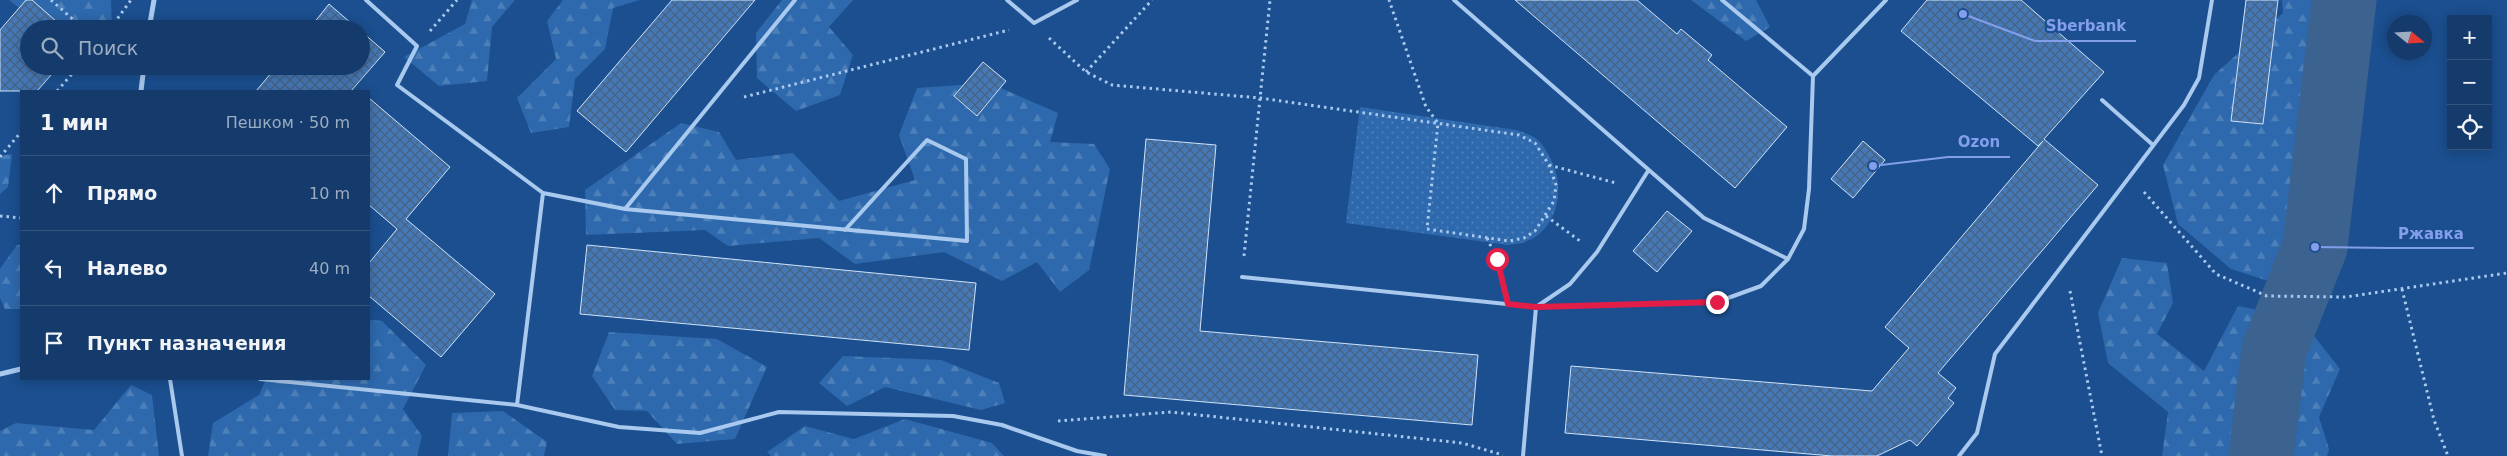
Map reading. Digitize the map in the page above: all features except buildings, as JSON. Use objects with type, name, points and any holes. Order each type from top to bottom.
[{"type":"street","points":[[151,20],[154,0]]},
{"type":"street","points":[[141,90],[143,75]]},
{"type":"street","points":[[0,374],[20,369]]},
{"type":"lane","points":[[366,0],[417,46],[397,85],[543,193],[624,209],[846,230],[966,241],[966,159],[927,140],[846,230]]},
{"type":"lane","points":[[624,209],[795,0]]},
{"type":"lane","points":[[1008,0],[1034,24],[1077,0]]},
{"type":"lane","points":[[1454,0],[1704,218],[1788,259]]},
{"type":"lane","points":[[1722,0],[1814,76]]},
{"type":"lane","points":[[1242,277],[1536,307],[1717,302],[1761,286],[1788,259],[1804,229],[1809,189],[1814,76],[1886,0]]},
{"type":"lane","points":[[1959,456],[1977,433],[1995,354],[2184,105],[2199,78],[2212,0]]},
{"type":"lane","points":[[2102,100],[2153,145]]},
{"type":"lane","points":[[1536,307],[1570,284],[1597,252],[1648,171]]},
{"type":"lane","points":[[517,405],[543,193]]},
{"type":"lane","points":[[1524,456],[1536,307]]},
{"type":"lane","points":[[170,380],[182,456]]},
{"type":"lane","points":[[270,380],[517,405],[619,427],[700,433],[779,412],[953,416],[1002,425],[1077,451],[1105,456]]},
{"type":"path","points":[[51,0],[74,20]]},
{"type":"path","points":[[117,20],[132,0]]},
{"type":"path","points":[[417,46],[457,0]]},
{"type":"path","points":[[1086,72],[1152,0]]},
{"type":"path","points":[[1242,277],[1270,0]]},
{"type":"path","points":[[709,105],[1034,24],[1086,72],[1112,85],[1260,98],[1438,123],[1519,136],[1535,143],[1549,165],[1556,184],[1554,201],[1546,216],[1535,231],[1524,238],[1509,241],[1427,230],[1438,123],[1426,107],[1389,0]]},
{"type":"path","points":[[58,90],[71,75]]},
{"type":"path","points":[[0,157],[20,133]]},
{"type":"path","points":[[1549,165],[1637,188]]},
{"type":"path","points":[[2131,176],[2216,274],[2266,296],[2346,297],[2507,273]]},
{"type":"path","points":[[0,216],[20,218]]},
{"type":"path","points":[[1546,216],[1597,252]]},
{"type":"path","points":[[1486,238],[1497,259],[1508,304]]},
{"type":"path","points":[[2064,263],[2102,456]]},
{"type":"path","points":[[2402,289],[2434,420],[2448,456]]},
{"type":"path","points":[[1052,421],[1172,412],[1462,443],[1505,456]]},
{"type":"green space","points":[[9,0],[111,0],[112,20],[35,20]]},
{"type":"green space","points":[[472,0],[515,0],[492,27],[487,81],[439,86],[404,57],[465,24]]},
{"type":"green space","points":[[563,0],[640,0],[613,8],[605,49],[575,79],[569,127],[531,133],[517,98],[556,59],[547,21]]},
{"type":"green space","points":[[782,0],[853,0],[829,27],[853,55],[840,95],[796,111],[757,78],[756,33]]},
{"type":"green space","points":[[1691,0],[1756,0],[1770,27],[1746,41]]},
{"type":"green space","points":[[2282,0],[2333,0],[2327,17],[2346,83],[2322,121],[2329,230],[2284,286],[2231,269],[2178,224],[2163,165],[2214,75],[2283,13]]},
{"type":"green space","points":[[989,83],[1058,113],[1050,142],[1094,144],[1110,169],[1089,270],[1060,292],[1037,262],[1002,281],[944,252],[855,264],[819,238],[728,246],[705,230],[586,235],[585,190],[681,123],[719,132],[736,160],[793,153],[839,201],[915,180],[899,135],[917,88]]},
{"type":"green space","points":[[1360,107],[1516,130],[1534,137],[1547,151],[1556,172],[1558,195],[1552,218],[1538,235],[1523,243],[1508,245],[1346,223]]},
{"type":"green space","points":[[12,154],[8,187],[0,194],[0,156]]},
{"type":"green space","points":[[17,245],[20,245],[20,309],[5,309],[0,298],[0,269]]},
{"type":"green space","points":[[2122,258],[2167,263],[2173,303],[2157,334],[2204,371],[2238,306],[2300,318],[2340,369],[2319,417],[2329,449],[2327,456],[2162,456],[2168,412],[2108,363],[2098,313]]},
{"type":"green space","points":[[370,320],[382,321],[426,365],[403,409],[422,436],[417,456],[208,456],[213,423],[259,395],[266,380],[370,380]]},
{"type":"green space","points":[[609,332],[717,339],[767,367],[735,439],[677,444],[647,411],[615,410],[592,376]]},
{"type":"green space","points":[[843,356],[941,360],[999,383],[1005,403],[981,410],[885,387],[847,406],[819,383]]},
{"type":"green space","points":[[131,385],[152,395],[159,456],[0,456],[0,431],[16,423],[94,430]]},
{"type":"green space","points":[[503,411],[547,442],[544,456],[448,456],[452,413]]},
{"type":"green space","points":[[905,419],[992,443],[1004,456],[771,456],[767,452],[805,426],[854,439]]},
{"type":"waterway","points":[[2261,456],[2274,350],[2315,247],[2344,0]]},
{"type":"place","name":"Sberbank","points":[[1963,14]]},
{"type":"place","name":"Ozon","points":[[1873,166]]},
{"type":"place","name":"Ржавка","points":[[2315,247]]},
{"type":"route","points":[[1497,259],[1508,304],[1536,307],[1717,302]]}]
